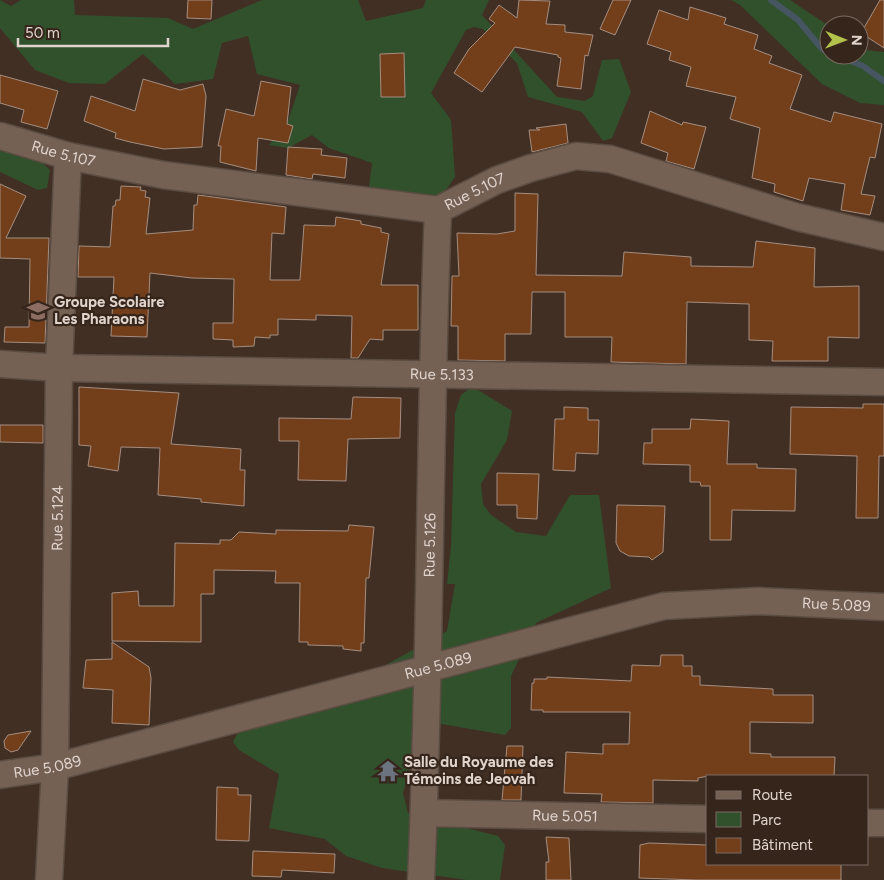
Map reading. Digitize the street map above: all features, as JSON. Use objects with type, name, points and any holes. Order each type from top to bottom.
[{"type":"street","name":"Rue 5.107","points":[[0,136],[68,156],[163,175],[438,210],[496,180],[531,168],[576,156],[610,159],[797,217],[884,237]]},
{"type":"street","name":"Rue 5.124","points":[[49,880],[55,767],[59,368],[68,156]]},
{"type":"street","name":"Rue 5.126","points":[[421,880],[429,670],[431,375],[438,210]]},
{"type":"street","name":"Rue 5.133","points":[[0,364],[59,368],[884,382]]},
{"type":"street","name":"Rue 5.089","points":[[0,775],[55,767],[429,670],[610,618],[664,606],[759,601],[884,607]]},
{"type":"street","name":"Rue 5.051","points":[[424,813],[706,819]]},
{"type":"street","points":[[869,823],[884,823]]},
{"type":"green space","points":[[0,0],[11,6],[21,0],[74,0],[75,15],[168,18],[193,29],[262,0],[358,0],[366,21],[423,8],[426,0],[489,0],[482,15],[557,97],[585,101],[593,96],[602,60],[619,59],[631,92],[612,138],[603,141],[582,112],[528,97],[517,63],[483,29],[474,27],[466,30],[431,93],[451,120],[455,177],[445,191],[434,196],[415,201],[395,199],[369,187],[372,163],[329,148],[312,135],[288,148],[269,145],[287,124],[300,85],[257,74],[248,36],[222,43],[213,79],[175,84],[143,54],[105,84],[69,83],[35,70],[0,28]]},
{"type":"green space","points":[[731,0],[790,0],[819,19],[819,65],[869,65],[869,50],[884,52],[884,105],[860,103],[822,84],[740,5]]},
{"type":"green space","points":[[0,131],[16,138],[50,170],[47,188],[38,190],[0,172]]},
{"type":"green space","points":[[469,389],[478,390],[512,411],[507,440],[481,484],[483,504],[491,515],[516,532],[546,536],[570,495],[599,495],[611,588],[536,623],[511,676],[511,728],[505,735],[436,723],[417,744],[403,793],[408,813],[498,836],[505,845],[500,880],[467,880],[382,868],[346,856],[325,839],[269,828],[279,774],[239,750],[233,742],[237,734],[273,713],[319,702],[447,631],[455,584],[447,584],[451,546],[455,413],[461,395]]},
{"type":"building","points":[[188,0],[212,0],[211,19],[187,18]]},
{"type":"building","points":[[519,0],[550,1],[546,24],[565,25],[565,32],[593,35],[588,56],[585,55],[581,89],[557,86],[561,58],[558,55],[515,47],[482,92],[454,73],[469,49],[495,23],[489,19],[499,5],[517,18]]},
{"type":"building","points":[[613,0],[631,0],[615,35],[600,29]]},
{"type":"building","points":[[880,0],[884,0],[884,48],[869,38],[869,19]]},
{"type":"building","points":[[690,7],[726,18],[724,24],[758,35],[754,49],[772,56],[769,63],[802,75],[790,109],[831,122],[834,112],[882,124],[875,158],[870,157],[861,194],[875,196],[870,215],[841,210],[845,184],[809,178],[803,201],[774,192],[775,184],[752,178],[760,128],[730,119],[736,97],[686,86],[691,67],[669,60],[671,52],[647,44],[659,10],[688,20]]},
{"type":"building","points":[[404,53],[405,97],[381,97],[380,54]]},
{"type":"building","points":[[0,75],[58,91],[47,129],[21,122],[24,110],[0,103]]},
{"type":"building","points":[[143,79],[180,90],[203,84],[206,96],[202,147],[164,149],[130,142],[115,138],[116,133],[84,121],[91,96],[135,111]]},
{"type":"building","points":[[261,81],[291,87],[287,124],[293,126],[288,143],[258,138],[256,171],[220,162],[221,146],[218,146],[226,109],[254,116]]},
{"type":"building","points":[[650,111],[682,125],[683,122],[706,127],[694,169],[666,161],[668,153],[641,143]]},
{"type":"building","points":[[566,124],[568,143],[532,152],[529,130],[540,130],[536,128]]},
{"type":"building","points":[[288,147],[322,149],[321,155],[347,158],[345,178],[313,174],[312,179],[286,175]]},
{"type":"building","points":[[0,184],[26,196],[6,238],[49,238],[45,343],[4,342],[5,327],[29,327],[30,259],[0,258]]},
{"type":"building","points":[[121,186],[141,187],[140,190],[146,191],[145,197],[150,198],[146,234],[193,230],[194,205],[197,205],[198,195],[286,207],[284,234],[272,233],[270,280],[300,280],[304,225],[335,226],[336,217],[361,221],[361,224],[381,228],[381,232],[389,234],[381,285],[418,285],[418,330],[383,330],[383,340],[370,339],[358,358],[351,358],[352,316],[316,315],[316,320],[278,319],[278,335],[270,335],[270,338],[255,337],[254,346],[233,347],[233,340],[213,339],[213,323],[233,323],[234,279],[192,278],[150,273],[147,337],[111,336],[114,277],[78,277],[79,246],[110,247],[113,206],[115,206],[116,200],[120,200]]},
{"type":"building","points":[[515,193],[538,194],[536,275],[622,276],[624,252],[691,257],[691,266],[753,267],[756,241],[815,248],[814,287],[859,286],[859,338],[828,337],[828,361],[772,361],[773,341],[749,340],[749,304],[687,302],[686,364],[611,362],[612,337],[565,337],[565,292],[532,292],[531,334],[505,334],[505,361],[458,360],[458,326],[451,326],[452,276],[459,276],[457,233],[497,234],[515,231]]},
{"type":"building","points":[[79,387],[179,393],[171,444],[241,449],[240,470],[245,470],[244,506],[158,495],[160,448],[121,447],[118,471],[88,466],[91,446],[79,445]]},
{"type":"building","points":[[353,397],[401,398],[400,438],[348,439],[346,481],[298,480],[299,441],[279,441],[279,418],[351,419]]},
{"type":"building","points":[[863,404],[884,404],[884,456],[879,456],[878,518],[856,518],[857,456],[790,454],[791,407],[863,408]]},
{"type":"building","points":[[564,407],[588,408],[588,420],[599,420],[598,454],[576,453],[575,471],[553,470],[555,419],[564,419]]},
{"type":"building","points":[[691,419],[729,421],[727,464],[757,464],[757,468],[796,469],[795,511],[732,510],[731,540],[710,540],[710,486],[701,486],[700,482],[690,482],[690,465],[643,464],[644,443],[652,443],[652,429],[690,429]]},
{"type":"building","points":[[0,425],[43,425],[43,443],[0,442]]},
{"type":"building","points":[[497,473],[539,474],[537,519],[517,518],[517,505],[497,505]]},
{"type":"building","points":[[617,505],[665,506],[663,552],[652,560],[649,557],[629,556],[620,551],[616,543]]},
{"type":"building","points":[[349,525],[374,527],[369,578],[366,578],[364,643],[361,643],[361,651],[343,649],[343,646],[308,645],[308,642],[299,642],[300,583],[275,583],[276,571],[214,570],[214,594],[201,594],[201,642],[112,641],[112,593],[138,591],[139,606],[174,606],[175,543],[220,544],[220,540],[231,540],[239,532],[276,534],[276,530],[348,531]]},
{"type":"building","points":[[112,642],[149,667],[151,678],[149,725],[112,723],[113,690],[83,688],[86,660],[112,659]]},
{"type":"building","points":[[661,655],[683,655],[683,666],[692,666],[692,676],[700,676],[700,685],[773,689],[773,695],[813,695],[813,723],[750,722],[750,753],[771,754],[771,757],[835,757],[834,775],[706,775],[698,778],[698,781],[653,780],[653,803],[601,802],[602,794],[564,793],[566,752],[603,754],[603,744],[629,744],[630,712],[543,712],[543,710],[531,710],[532,683],[534,683],[534,679],[547,679],[547,677],[631,681],[632,665],[660,666]]},
{"type":"building","points":[[31,731],[18,750],[11,752],[5,748],[4,741],[8,735]]},
{"type":"building","points":[[507,746],[523,746],[521,800],[502,800]]},
{"type":"building","points":[[217,787],[238,788],[238,795],[251,795],[249,841],[216,840]]},
{"type":"building","points":[[546,837],[569,838],[571,880],[546,880],[546,862],[549,862]]},
{"type":"building","points":[[649,843],[706,845],[706,865],[841,865],[841,880],[639,878],[640,845]]},
{"type":"building","points":[[253,851],[335,854],[334,873],[282,870],[281,877],[252,876]]},
{"type":"waterway","points":[[771,0],[798,20],[819,45]]},
{"type":"waterway","points":[[861,65],[884,81]]},
{"type":"place","name":"Groupe Scolaire Les Pharaons","points":[[38,311]]},
{"type":"place","name":"Salle du Royaume des Témoins de Jeovah","points":[[388,771]]}]
